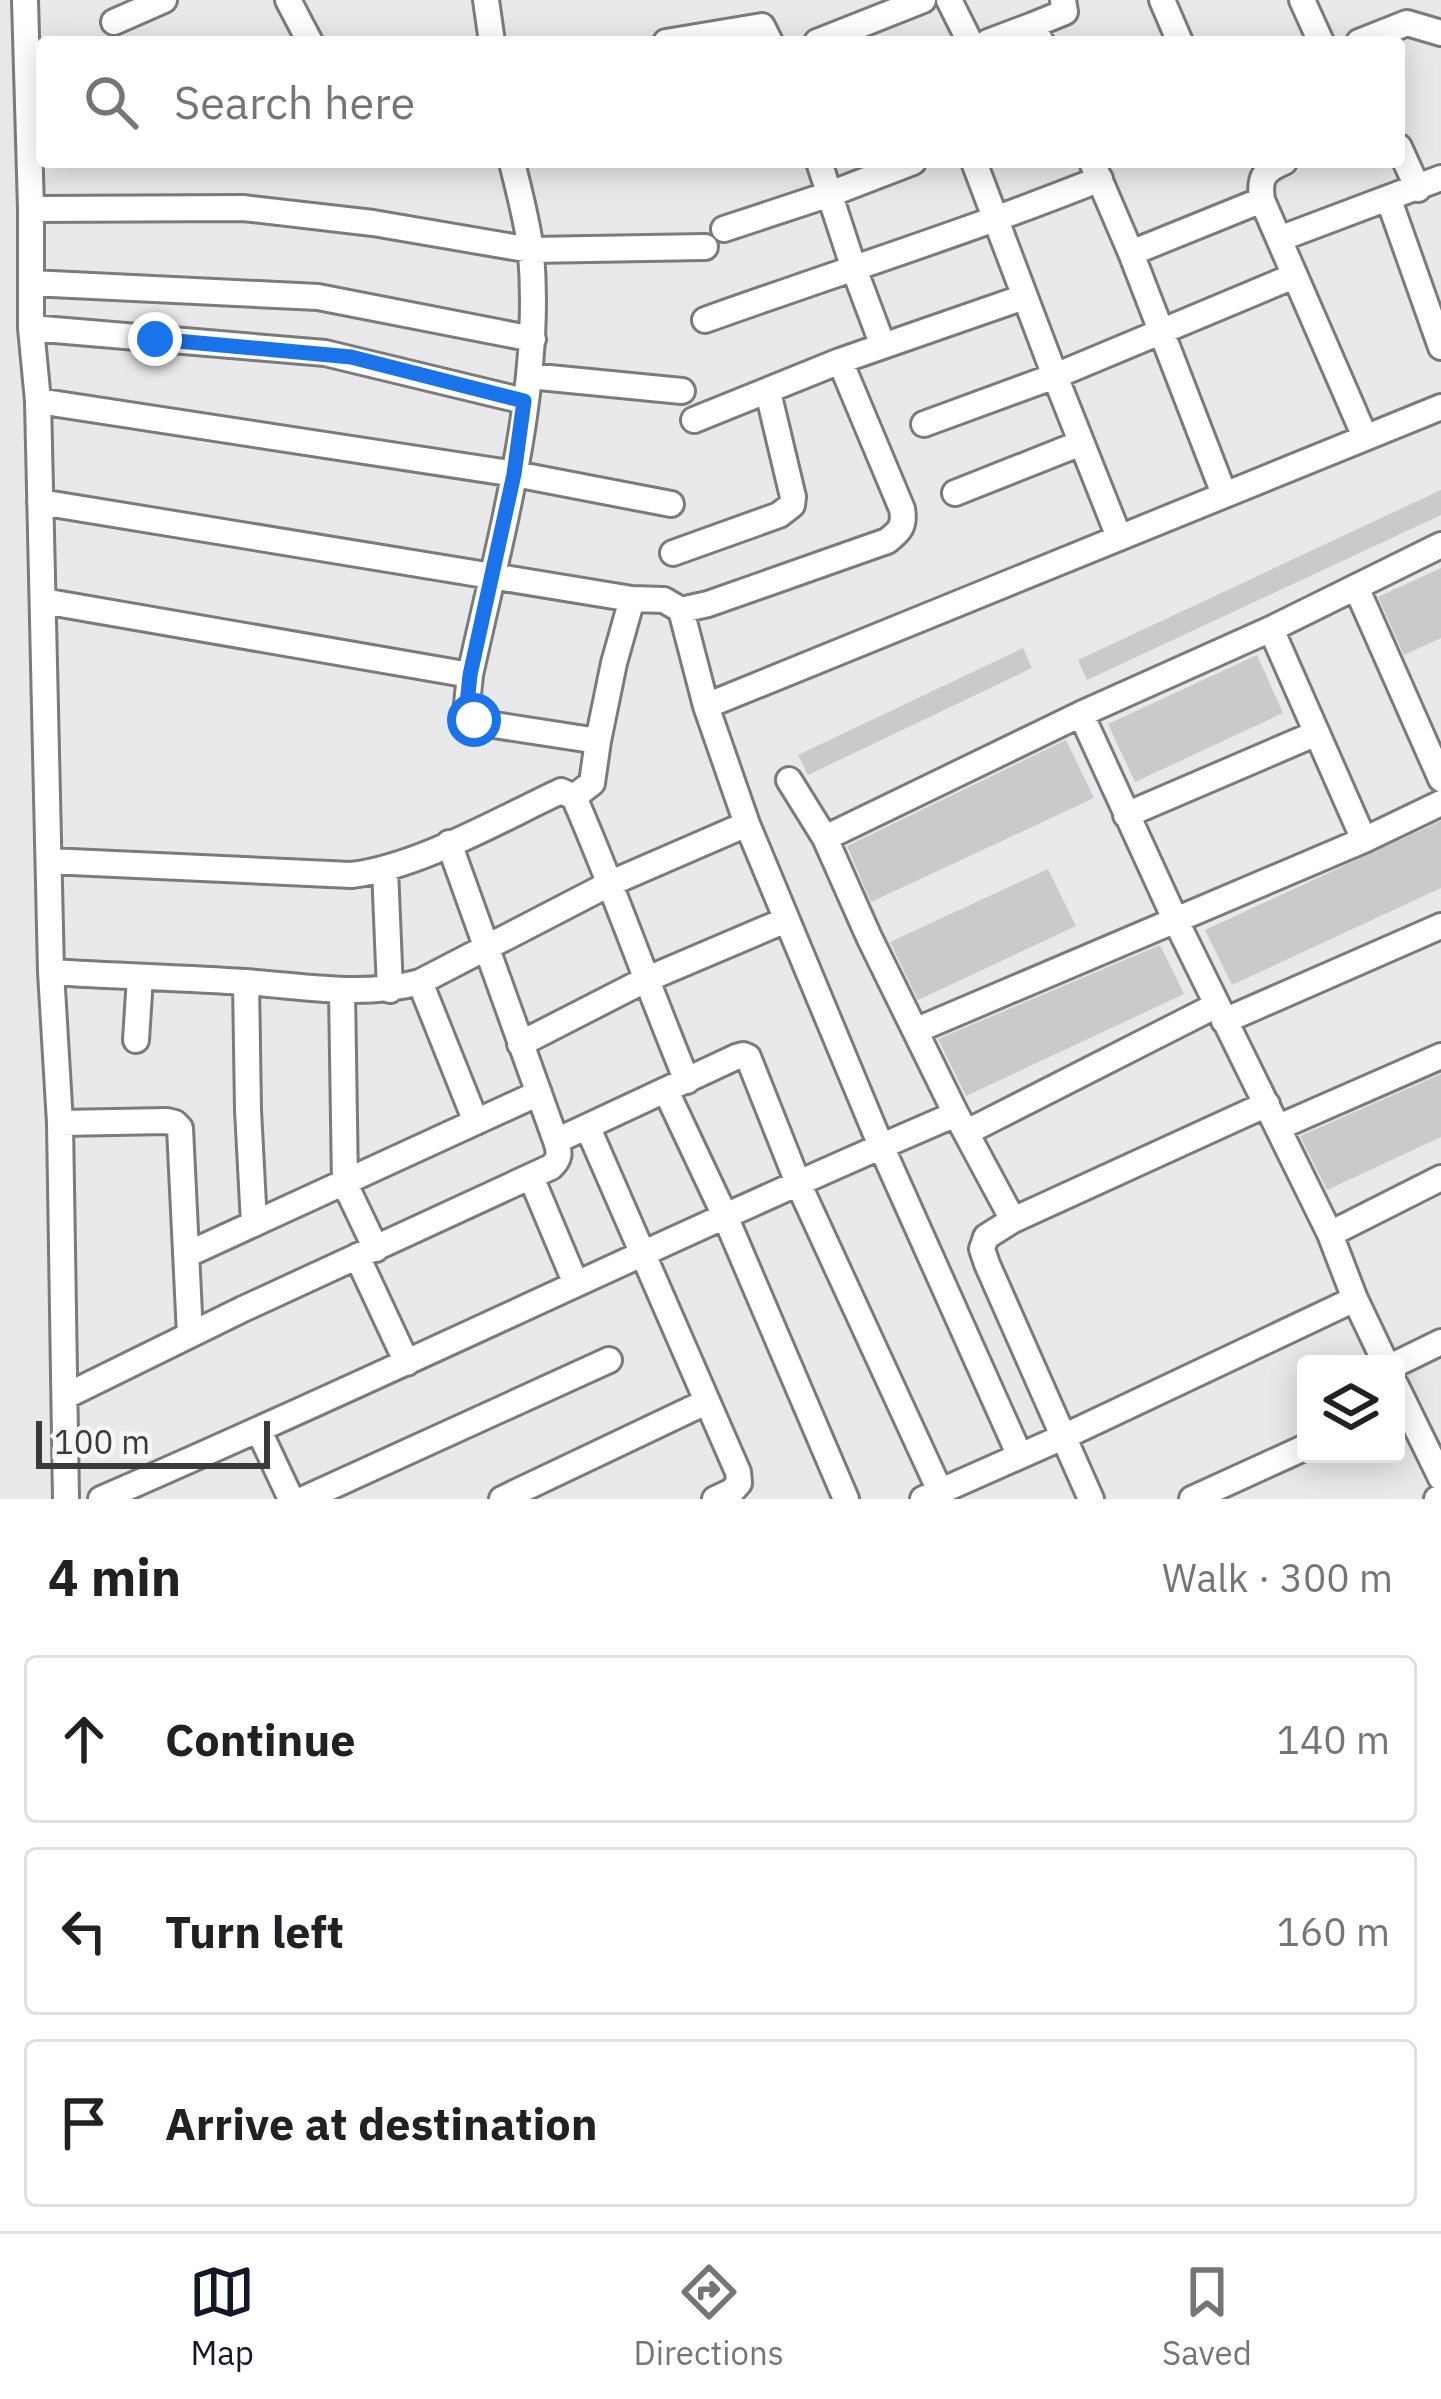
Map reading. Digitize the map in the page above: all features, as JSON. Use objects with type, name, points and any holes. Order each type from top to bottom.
[{"type":"street","points":[[25,0],[35,121],[31,328],[38,401],[51,972],[60,1123],[66,1499]]},
{"type":"street","points":[[114,22],[164,0]]},
{"type":"street","points":[[288,0],[307,36]]},
{"type":"street","points":[[486,0],[490,36]]},
{"type":"street","points":[[833,36],[923,0]]},
{"type":"street","points":[[949,0],[967,36]]},
{"type":"street","points":[[1037,33],[1065,12],[1063,0]]},
{"type":"street","points":[[1162,0],[1177,36]]},
{"type":"street","points":[[1302,0],[1318,36]]},
{"type":"street","points":[[1374,36],[1407,23],[1441,33]]},
{"type":"street","points":[[702,36],[762,26],[767,36]]},
{"type":"street","points":[[1279,239],[1429,183],[1405,154]]},
{"type":"street","points":[[513,168],[531,250],[533,339],[514,474],[467,704],[474,720],[598,741]]},
{"type":"street","points":[[821,168],[883,346]]},
{"type":"street","points":[[31,209],[243,208],[531,250],[715,238],[898,168]]},
{"type":"street","points":[[976,168],[1119,537]]},
{"type":"street","points":[[1273,168],[1259,182],[1262,200],[1365,437]]},
{"type":"street","points":[[705,320],[996,220],[1096,171],[1224,494]]},
{"type":"street","points":[[1132,253],[1262,200]]},
{"type":"street","points":[[1389,200],[1441,347]]},
{"type":"street","points":[[924,424],[1054,376],[1294,276]]},
{"type":"street","points":[[31,283],[303,295],[533,339]]},
{"type":"street","points":[[694,420],[840,361],[1024,297]]},
{"type":"street","points":[[31,328],[325,353],[527,389],[682,391]]},
{"type":"street","points":[[40,502],[632,598],[664,599],[682,610],[887,541],[899,532],[904,523],[902,509],[840,361]]},
{"type":"street","points":[[673,553],[779,515],[792,505],[768,392]]},
{"type":"street","points":[[38,401],[514,474],[671,504]]},
{"type":"street","points":[[706,706],[1441,407]]},
{"type":"street","points":[[956,493],[1081,442]]},
{"type":"street","points":[[825,838],[1441,545]]},
{"type":"street","points":[[1356,587],[1441,779]]},
{"type":"street","points":[[574,797],[592,783],[614,663],[632,598]]},
{"type":"street","points":[[43,601],[470,675]]},
{"type":"street","points":[[682,610],[706,706],[747,824],[881,1146],[1020,1456]]},
{"type":"street","points":[[1271,628],[1364,840]]},
{"type":"street","points":[[1082,714],[1175,919],[1330,1234],[1382,1355]]},
{"type":"street","points":[[1126,815],[1317,733]]},
{"type":"street","points":[[789,780],[825,838],[869,937],[1013,1220]]},
{"type":"street","points":[[49,861],[351,875],[385,869],[561,791],[574,797],[611,883],[725,1216],[845,1499]]},
{"type":"street","points":[[917,1030],[1441,803]]},
{"type":"street","points":[[51,972],[390,990],[420,982],[611,883],[747,824]]},
{"type":"street","points":[[66,1396],[558,1161],[560,1152],[449,843]]},
{"type":"street","points":[[385,869],[390,990]]},
{"type":"street","points":[[520,1044],[645,980],[786,920]]},
{"type":"street","points":[[101,1499],[260,1431],[881,1146],[962,1123],[1441,926]]},
{"type":"street","points":[[136,1040],[140,977]]},
{"type":"street","points":[[246,982],[254,1224]]},
{"type":"street","points":[[420,982],[476,1122]]},
{"type":"street","points":[[342,991],[345,1184],[407,1363]]},
{"type":"street","points":[[1091,1499],[982,1249],[986,1238],[1013,1220],[1273,1116],[1441,1056]]},
{"type":"street","points":[[556,1141],[736,1057],[748,1057],[931,1495],[1355,1299]]},
{"type":"street","points":[[186,1255],[539,1094]]},
{"type":"street","points":[[60,1123],[176,1123],[182,1136],[190,1335]]},
{"type":"street","points":[[588,1128],[738,1472],[739,1483],[715,1499]]},
{"type":"street","points":[[531,1177],[576,1284]]},
{"type":"street","points":[[1330,1234],[1441,1178]]},
{"type":"street","points":[[1405,1360],[1441,1342]]},
{"type":"street","points":[[304,1499],[609,1360]]},
{"type":"street","points":[[502,1499],[706,1402]]},
{"type":"street","points":[[1405,1411],[1441,1478]]},
{"type":"street","points":[[260,1431],[291,1499]]},
{"type":"street","points":[[1192,1499],[1297,1451]]},
{"type":"building","points":[[1441,490],[1441,515],[1087,680],[1078,660]]},
{"type":"building","points":[[1441,568],[1441,638],[1404,655],[1378,597]]},
{"type":"building","points":[[1023,648],[1032,668],[808,775],[798,755]]},
{"type":"building","points":[[1257,655],[1283,713],[1135,782],[1108,724]]},
{"type":"building","points":[[1066,740],[1094,798],[871,902],[847,846]]},
{"type":"building","points":[[1441,821],[1441,888],[1232,985],[1205,930]]},
{"type":"building","points":[[1048,869],[1076,926],[918,1000],[890,942]]},
{"type":"building","points":[[1160,945],[1184,994],[966,1096],[938,1039]]},
{"type":"building","points":[[1441,1074],[1441,1137],[1327,1190],[1300,1136]]},
{"type":"route","points":[[155,339],[351,357],[524,401],[514,474],[470,675],[467,704],[474,720]]}]
